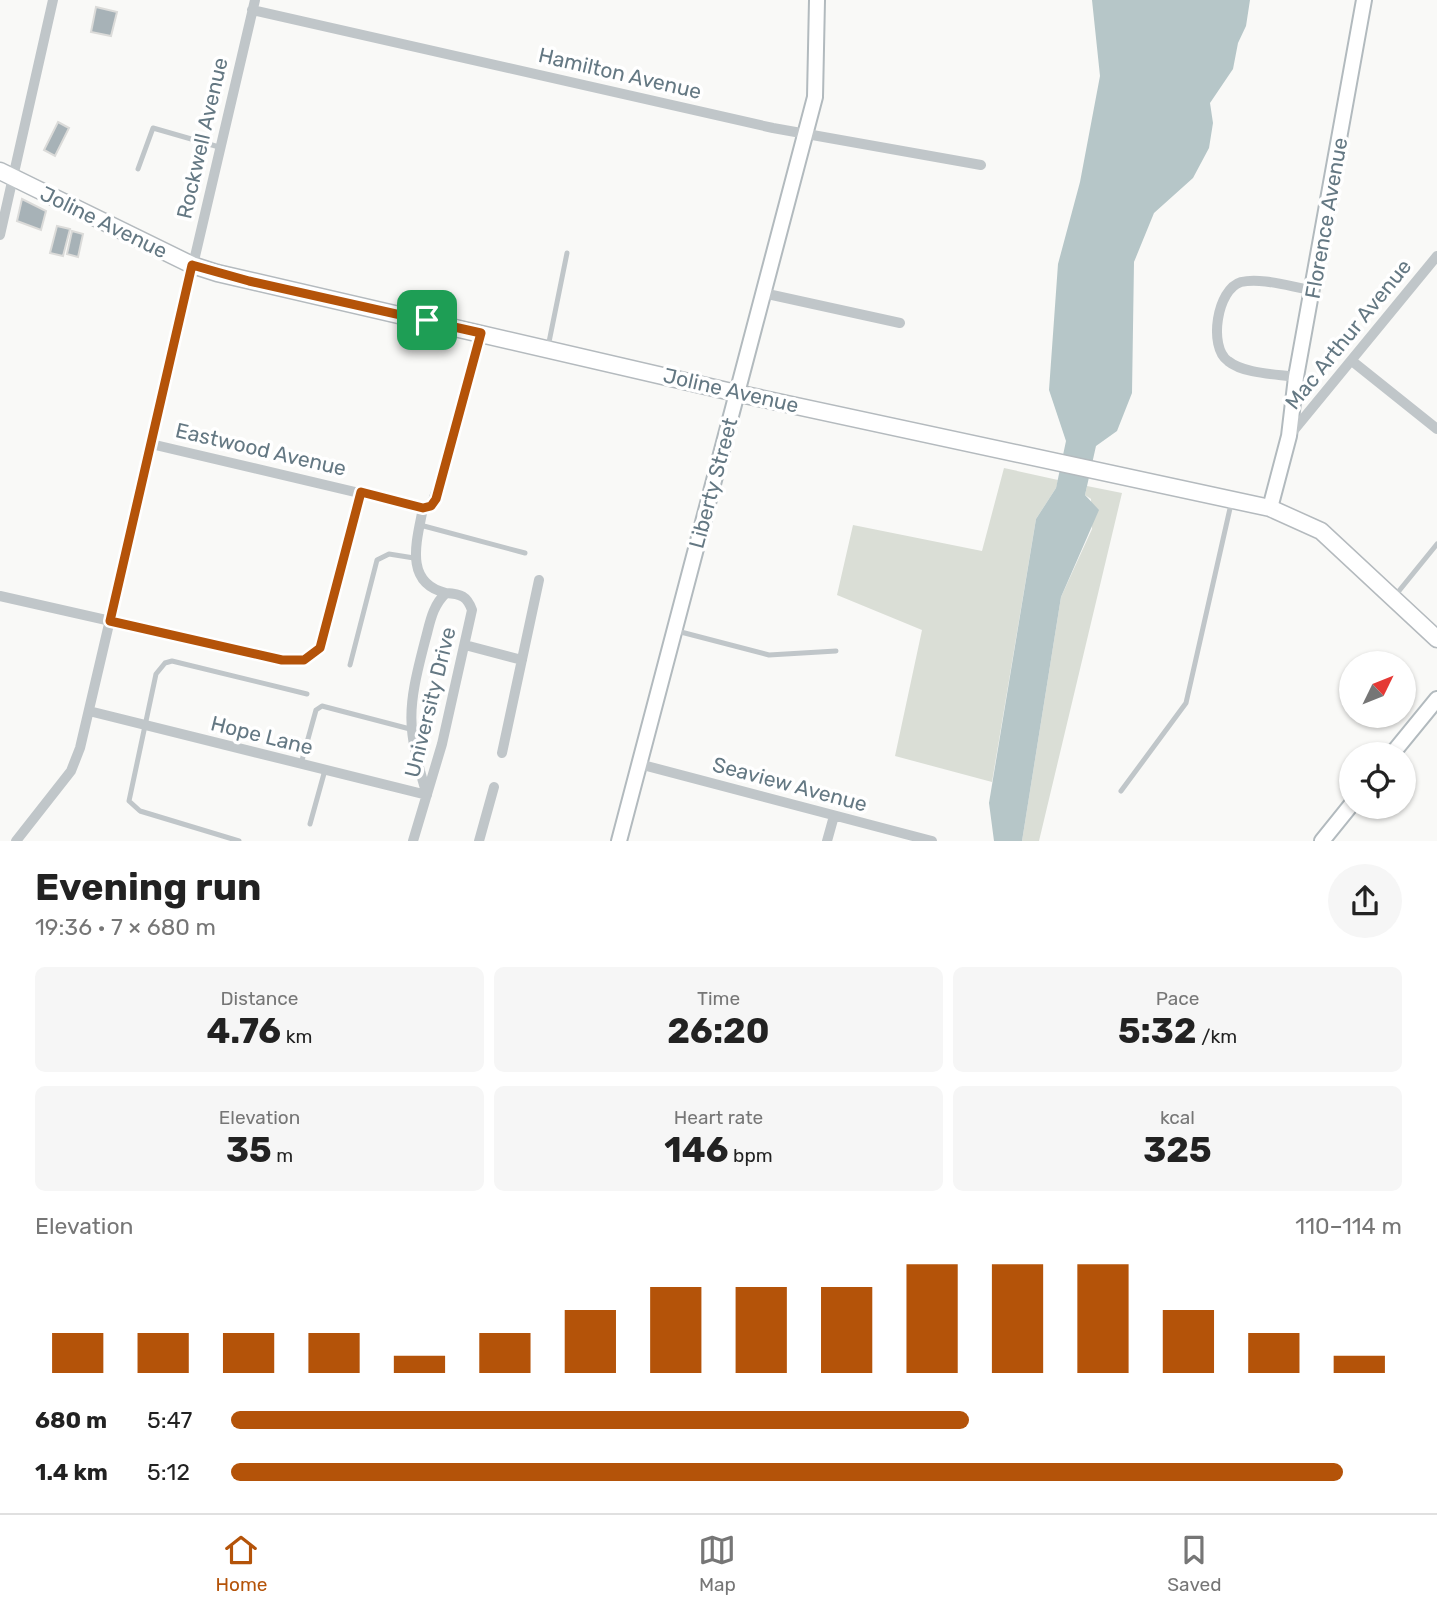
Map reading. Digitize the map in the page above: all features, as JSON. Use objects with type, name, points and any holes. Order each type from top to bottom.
[{"type":"main road","name":"Joline Avenue","points":[[7,174],[192,265],[249,281],[548,347],[736,393],[1270,508],[1321,531],[1437,639]]},
{"type":"street","points":[[0,235],[7,174],[53,0]]},
{"type":"street","name":"Liberty Street","points":[[618,841],[806,133],[817,77],[817,0]]},
{"type":"street","name":"Florence Avenue","points":[[1270,508],[1289,436],[1296,377],[1364,0]]},
{"type":"street","name":"Hamilton Avenue","points":[[253,5],[806,133],[981,165]]},
{"type":"street","name":"Rockwell Avenue","points":[[16,841],[71,771],[80,748],[253,5]]},
{"type":"street","name":"Mac Arthur Avenue","points":[[1289,436],[1437,256]]},
{"type":"street","points":[[1296,377],[1235,366],[1216,346],[1218,330],[1224,297],[1241,282],[1252,281],[1311,290]]},
{"type":"street","points":[[763,293],[900,323]]},
{"type":"street","points":[[414,558],[423,508],[431,506],[436,499],[481,333]]},
{"type":"street","points":[[1352,361],[1437,429]]},
{"type":"street","name":"Eastwood Avenue","points":[[151,444],[423,508]]},
{"type":"street","points":[[0,596],[282,660],[304,660],[320,648],[361,492]]},
{"type":"street","name":"University Drive","points":[[413,841],[427,795],[472,610],[468,600],[460,594],[446,593],[425,583],[414,558]]},
{"type":"street","points":[[502,753],[539,580]]},
{"type":"street","name":"University Drive","points":[[427,795],[410,729],[411,701],[434,608],[446,593]]},
{"type":"street","points":[[464,645],[522,660]]},
{"type":"street","points":[[1402,742],[1437,699]]},
{"type":"street","name":"Hope Lane","points":[[89,711],[427,795]]},
{"type":"street","name":"Seaview Avenue","points":[[639,764],[932,841]]},
{"type":"street","points":[[479,841],[494,787]]},
{"type":"street","points":[[827,841],[834,816]]},
{"type":"street","points":[[1329,838],[1342,819]]},
{"type":"lane","points":[[138,169],[153,128],[220,147]]},
{"type":"lane","points":[[548,347],[567,253]]},
{"type":"lane","points":[[1121,791],[1186,704],[1232,500]]},
{"type":"lane","points":[[420,525],[525,553]]},
{"type":"lane","points":[[1394,597],[1437,544]]},
{"type":"lane","points":[[350,665],[377,560],[389,554],[414,558]]},
{"type":"lane","points":[[674,630],[769,655],[836,651]]},
{"type":"lane","points":[[239,841],[133,807],[129,801],[156,674],[159,668],[172,661],[307,694]]},
{"type":"lane","points":[[301,764],[316,710],[323,706],[410,729]]},
{"type":"lane","points":[[310,824],[325,770]]},
{"type":"shaded area","points":[[1092,0],[1250,0],[1246,26],[1238,43],[1233,69],[1210,103],[1213,123],[1209,148],[1193,178],[1154,213],[1134,262],[1132,393],[1117,431],[1096,446],[1085,495],[1099,510],[1061,597],[1022,841],[994,841],[989,803],[1036,519],[1056,488],[1066,441],[1049,390],[1058,264],[1080,182],[1100,76]]},
{"type":"shaded area","points":[[1004,468],[1058,480],[1056,488],[1036,519],[992,782],[895,756],[922,630],[837,595],[853,525],[982,551]]},
{"type":"shaded area","points":[[1087,486],[1122,493],[1039,841],[1022,841],[1061,597],[1092,529],[1091,499],[1085,495]]},
{"type":"building","points":[[96,7],[117,12],[111,36],[91,32]]},
{"type":"building","points":[[58,122],[69,128],[55,156],[44,150]]},
{"type":"building","points":[[22,199],[46,211],[41,230],[17,221]]},
{"type":"building","points":[[57,226],[70,229],[63,256],[50,253]]},
{"type":"building","points":[[72,231],[83,234],[78,257],[67,254]]},
{"type":"route","points":[[192,265],[249,281],[427,320],[481,333],[436,499],[431,506],[423,508],[361,492],[320,648],[313,655],[304,660],[282,660],[110,621],[192,265]]}]
